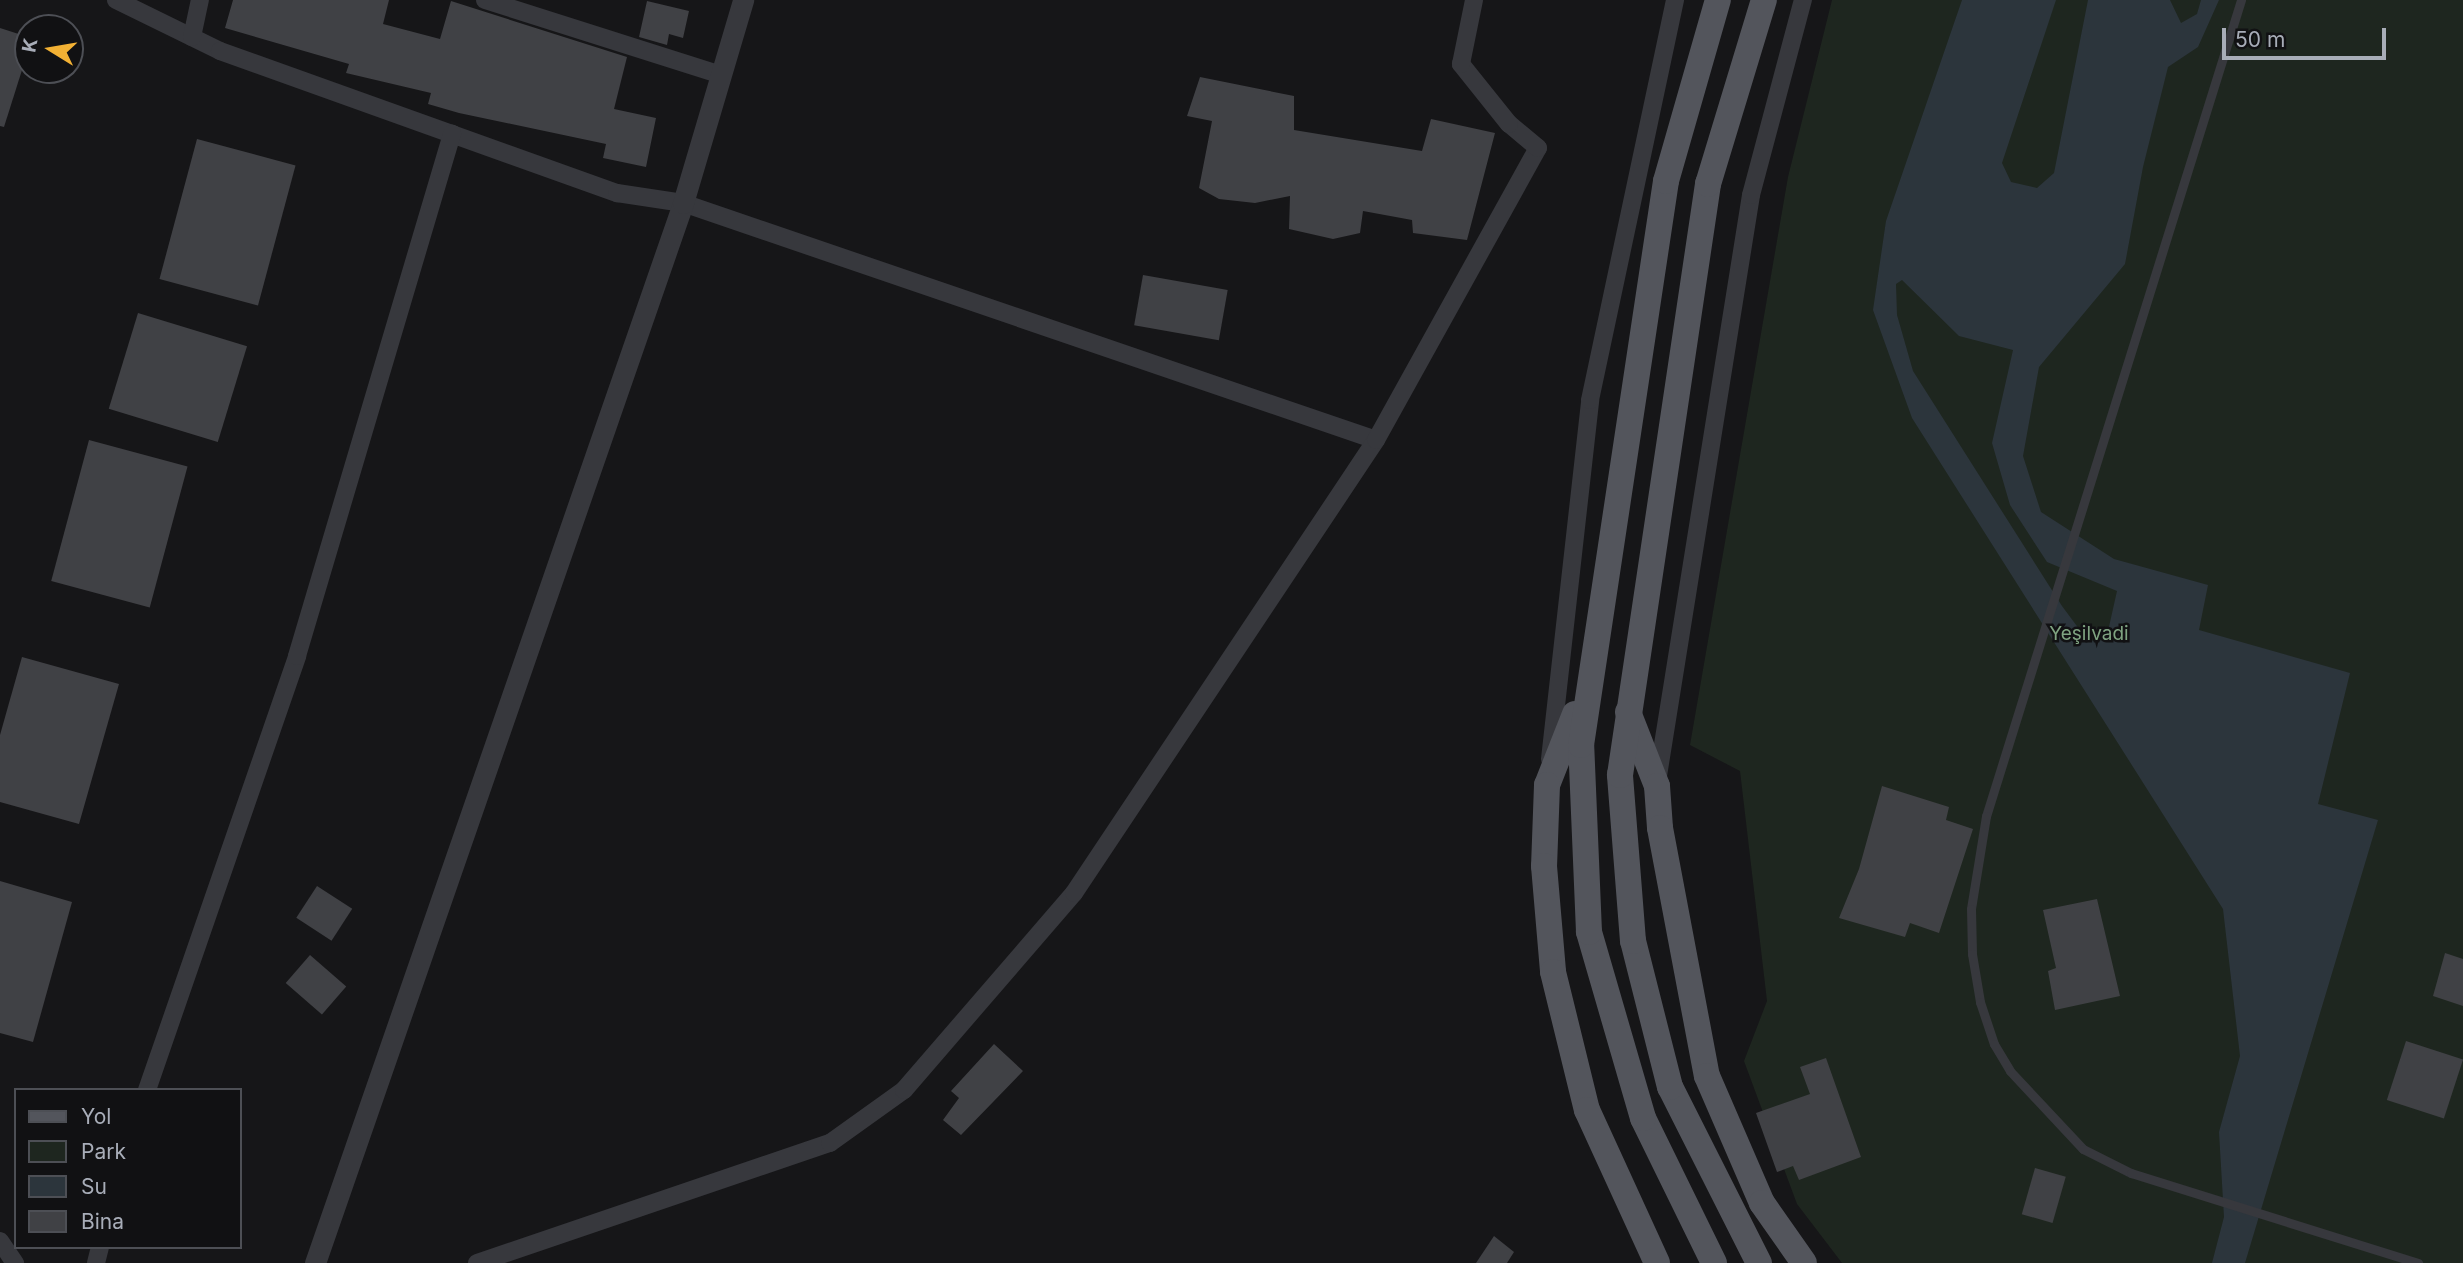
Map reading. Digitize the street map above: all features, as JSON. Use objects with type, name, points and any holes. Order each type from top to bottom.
[{"type":"main road","points":[[1714,1263],[1643,1118],[1589,932],[1581,744],[1587,683],[1666,181],[1718,0]]},
{"type":"main road","points":[[1759,1263],[1670,1087],[1633,941],[1620,775],[1627,709],[1708,184],[1764,0]]},
{"type":"main road","points":[[1587,683],[1547,785],[1544,866],[1553,972],[1587,1110],[1657,1263]]},
{"type":"main road","points":[[1627,709],[1657,786],[1660,828],[1707,1076],[1762,1203],[1804,1263]]},
{"type":"street","points":[[117,0],[192,37],[617,193],[682,203],[1376,440]]},
{"type":"street","points":[[192,37],[200,0]]},
{"type":"street","points":[[485,0],[721,75]]},
{"type":"street","points":[[315,1263],[682,203],[743,0]]},
{"type":"street","points":[[477,1263],[830,1143],[904,1090],[1074,893],[1376,440],[1538,148],[1509,124],[1461,64],[1474,0]]},
{"type":"street","points":[[1547,785],[1590,400],[1675,0]]},
{"type":"street","points":[[1657,786],[1751,195],[1803,0]]},
{"type":"street","points":[[148,1088],[297,656],[452,134]]},
{"type":"street","points":[[0,1241],[15,1263]]},
{"type":"lane","points":[[2241,0],[2038,643],[1982,842],[1971,909],[1972,954],[1980,1002],[2010,1071],[2083,1149],[2131,1173],[2282,1217],[2418,1263]]},
{"type":"green space","name":"Yeşilvadi","points":[[1832,0],[2463,0],[2463,1263],[1842,1263],[1797,1204],[1744,1061],[1767,1001],[1740,771],[1690,745],[1788,177]]},
{"type":"water","points":[[1962,0],[2056,0],[2002,163],[2011,182],[2037,188],[2054,173],[2088,0],[2170,0],[2181,23],[2197,14],[2201,0],[2219,0],[2198,47],[2168,67],[2143,167],[2125,264],[2039,367],[2023,456],[2041,512],[2114,559],[2208,585],[2199,630],[2350,673],[2318,804],[2378,820],[2245,1263],[2212,1263],[2224,1217],[2219,1132],[2240,1056],[2223,909],[1912,418],[1873,310],[1886,221]],"holes":[[[1902,280],[1959,336],[2013,350],[1992,443],[2010,505],[2047,562],[2117,591],[2106,640],[2088,641],[2062,606],[1913,371],[1897,315],[1896,284]]]},
{"type":"building","points":[[233,0],[389,0],[383,24],[440,39],[451,1],[627,57],[614,109],[656,118],[646,167],[603,158],[606,144],[428,104],[431,93],[346,73],[349,64],[225,28]]},
{"type":"building","points":[[647,1],[689,11],[683,38],[669,34],[667,45],[639,37]]},
{"type":"building","points":[[0,28],[14,32],[14,84],[18,84],[4,127],[0,126]]},
{"type":"building","points":[[1200,77],[1294,96],[1294,130],[1422,151],[1431,119],[1495,133],[1467,240],[1413,233],[1412,220],[1363,211],[1360,233],[1333,239],[1289,229],[1290,196],[1255,203],[1219,199],[1199,188],[1212,121],[1187,116]]},
{"type":"building","points":[[197,139],[296,165],[258,305],[159,279]]},
{"type":"building","points":[[1143,275],[1228,290],[1219,340],[1134,325]]},
{"type":"building","points":[[138,313],[247,346],[218,442],[109,409]]},
{"type":"building","points":[[89,440],[188,466],[150,607],[51,581]]},
{"type":"building","points":[[22,657],[119,684],[79,824],[0,802],[0,735]]},
{"type":"building","points":[[1882,786],[1949,807],[1946,820],[1973,829],[1939,933],[1910,923],[1905,937],[1839,918],[1859,869]]},
{"type":"building","points":[[0,881],[72,902],[33,1042],[0,1033]]},
{"type":"building","points":[[317,886],[352,909],[332,941],[296,918]]},
{"type":"building","points":[[2097,899],[2120,996],[2055,1010],[2048,971],[2056,968],[2043,910]]},
{"type":"building","points":[[2445,953],[2463,959],[2463,1006],[2433,996]]},
{"type":"building","points":[[310,955],[346,986],[322,1014],[286,983]]},
{"type":"building","points":[[2406,1041],[2463,1060],[2444,1119],[2387,1100]]},
{"type":"building","points":[[994,1044],[1023,1071],[961,1135],[943,1120],[959,1098],[951,1091]]},
{"type":"building","points":[[1826,1058],[1861,1157],[1799,1180],[1793,1166],[1777,1172],[1756,1113],[1810,1094],[1800,1067]]},
{"type":"building","points":[[2035,1168],[2066,1177],[2053,1223],[2022,1214]]},
{"type":"building","points":[[1494,1236],[1514,1252],[1507,1263],[1476,1263]]}]
